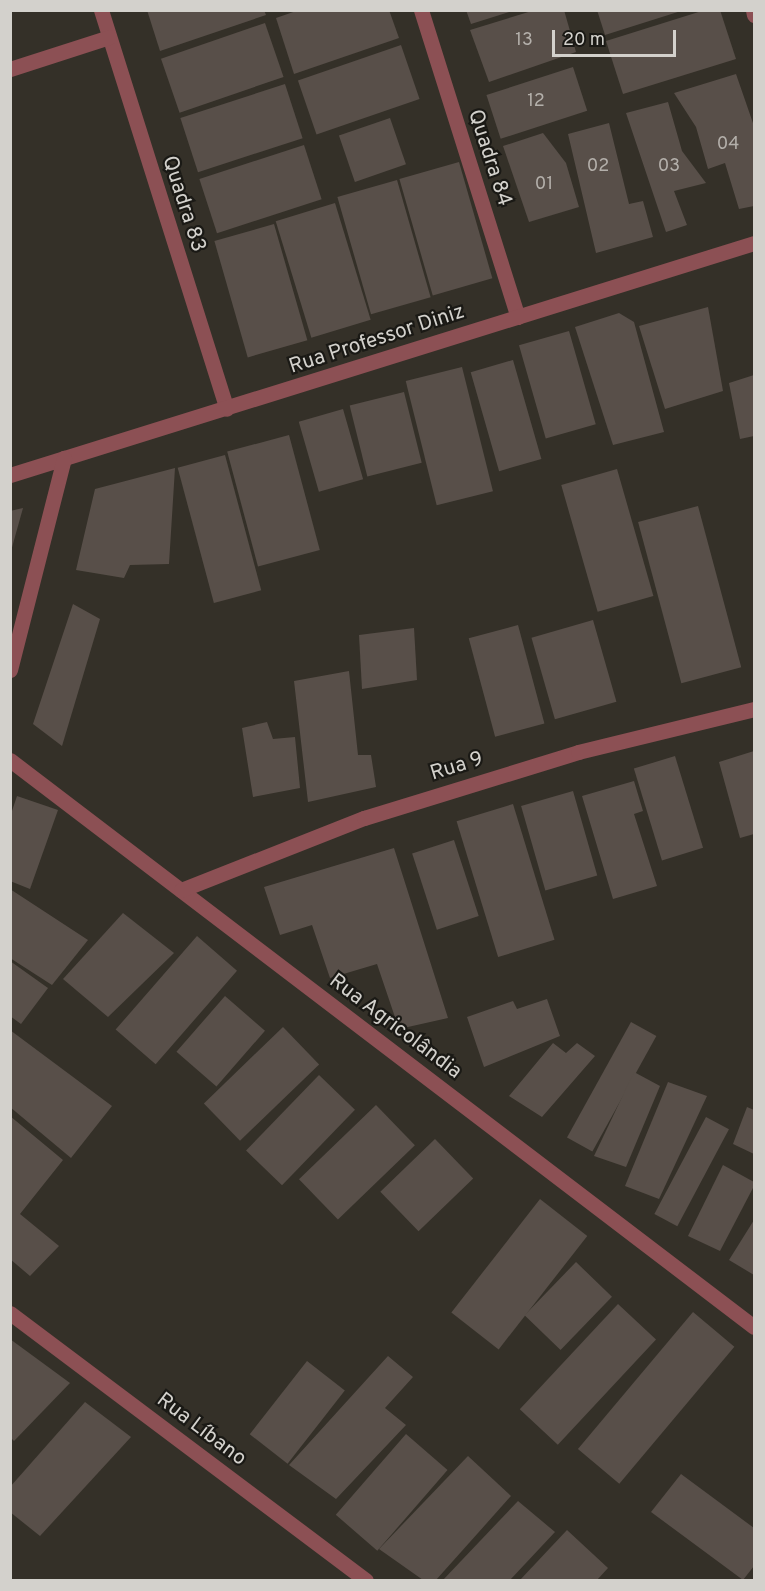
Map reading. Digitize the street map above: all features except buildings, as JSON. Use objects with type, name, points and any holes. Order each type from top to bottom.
[{"type":"street","name":"Quadra 83","points":[[100,10],[227,409]]},
{"type":"street","name":"Quadra 84","points":[[421,10],[518,317]]},
{"type":"street","points":[[753,10],[754,15]]},
{"type":"street","points":[[10,69],[109,37]]},
{"type":"street","name":"Rua Professor Diniz","points":[[10,475],[754,243]]},
{"type":"street","points":[[10,670],[64,458]]},
{"type":"street","name":"Rua 9","points":[[181,890],[364,818],[578,752],[754,709]]},
{"type":"street","name":"Rua Agricolândia","points":[[10,760],[754,1327]]},
{"type":"street","name":"Rua Líbano","points":[[10,1313],[366,1581]]}]
